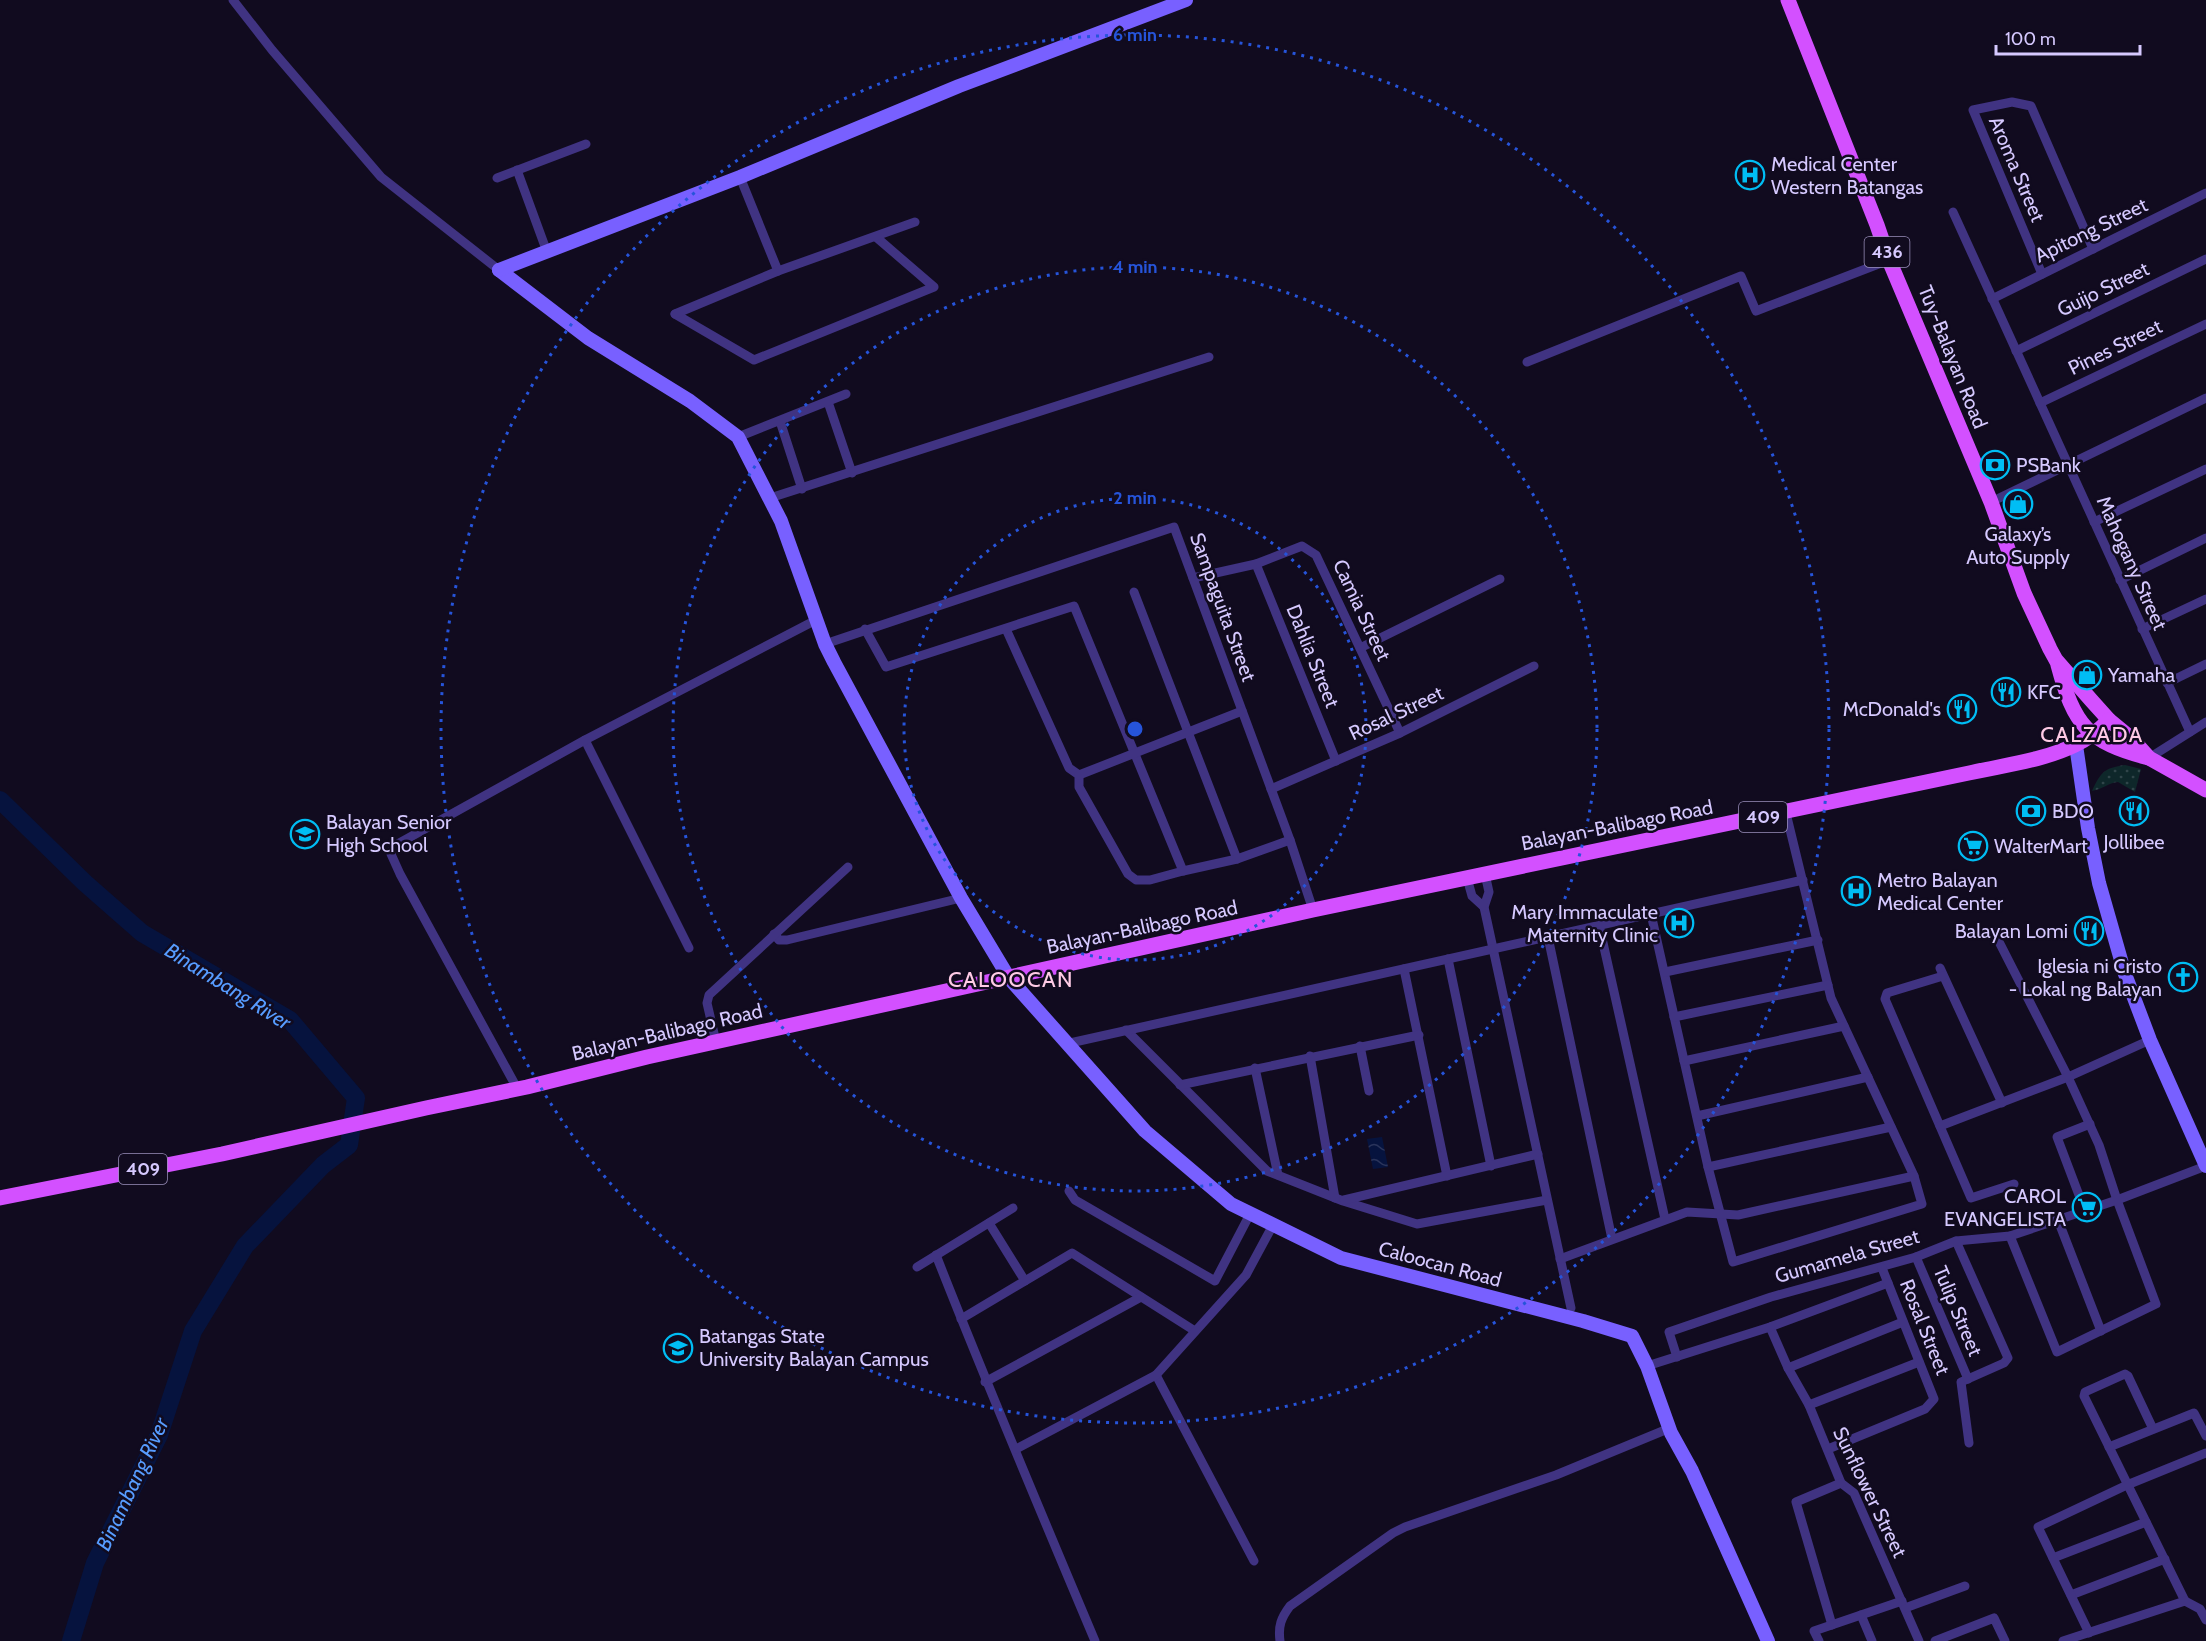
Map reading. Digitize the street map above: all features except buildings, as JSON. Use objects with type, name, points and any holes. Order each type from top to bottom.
[{"type":"main road","name":"Tuy-Balayan Road","points":[[1788,0],[1854,163],[1889,260],[1991,502],[2035,618],[2056,660],[2067,699],[2092,735]]},
{"type":"main road","name":"Tuy-Balayan Road","points":[[2056,660],[2109,720]]},
{"type":"main road","name":"Balayan-Balibago Road","points":[[0,1198],[518,1090],[647,1057],[1313,910],[1786,813],[2051,754],[2076,745],[2109,720]]},
{"type":"main road","name":"436","points":[[2109,720],[2132,739],[2149,758]]},
{"type":"main road","name":"436","points":[[2092,735],[2118,750],[2149,758],[2206,790]]},
{"type":"street","points":[[234,0],[272,50],[381,177],[588,338],[690,401],[738,437],[846,394]]},
{"type":"street","points":[[499,270],[740,177],[959,86],[1186,0]]},
{"type":"street","name":"Aroma Street","points":[[2042,274],[1973,110],[2012,102],[2031,106],[2094,249]]},
{"type":"street","points":[[497,178],[586,144]]},
{"type":"street","points":[[517,170],[547,252]]},
{"type":"street","points":[[740,177],[778,271]]},
{"type":"street","name":"Apitong Street","points":[[1992,299],[2206,193]]},
{"type":"street","name":"Mahogany Street","points":[[1953,212],[2190,732]]},
{"type":"street","points":[[876,237],[934,287],[753,360],[675,314],[778,271],[915,222]]},
{"type":"street","name":"Guijo Street","points":[[2016,351],[2206,259]]},
{"type":"street","points":[[1527,362],[1741,276],[1756,311],[1889,260]]},
{"type":"street","name":"Pines Street","points":[[2040,403],[2206,324]]},
{"type":"street","points":[[770,498],[1209,357]]},
{"type":"street","points":[[1991,502],[2206,398]]},
{"type":"street","points":[[828,402],[852,473]]},
{"type":"street","points":[[780,421],[802,489]]},
{"type":"street","name":"Caloocan Road","points":[[738,437],[781,521],[825,644],[960,898],[1009,978],[1145,1131],[1231,1204],[1341,1258],[1583,1321],[1632,1336],[1647,1366],[1670,1428],[1692,1471],[1768,1641]]},
{"type":"street","points":[[2094,522],[2206,469]]},
{"type":"street","name":"Sampaguita Street","points":[[825,644],[1174,527],[1290,840],[1313,910]]},
{"type":"street","points":[[2120,580],[2206,538]]},
{"type":"street","name":"Camia Street","points":[[1193,578],[1256,564],[1302,546],[1316,555],[1400,733]]},
{"type":"street","name":"Dahlia Street","points":[[1256,564],[1336,761]]},
{"type":"street","points":[[1360,648],[1500,579]]},
{"type":"street","points":[[1134,591],[1237,860]]},
{"type":"street","points":[[2142,629],[2206,599]]},
{"type":"street","points":[[865,629],[886,667],[1074,606],[1183,871]]},
{"type":"street","points":[[518,1090],[400,874],[391,854],[394,846],[585,740],[816,620]]},
{"type":"street","points":[[1006,628],[1069,768],[1078,775],[1079,787],[1128,874],[1136,880],[1150,880],[1237,860],[1290,840]]},
{"type":"street","points":[[2167,683],[2206,664]]},
{"type":"street","name":"Rosal Street","points":[[1271,789],[1400,733],[1534,666]]},
{"type":"street","points":[[1078,775],[1242,711]]},
{"type":"street","points":[[2149,758],[2206,722]]},
{"type":"street","points":[[585,740],[689,948]]},
{"type":"street","points":[[2076,745],[2088,828],[2099,883],[2125,974],[2150,1040],[2206,1166]]},
{"type":"street","points":[[1651,914],[1708,1167],[1733,1262],[1922,1204],[1914,1176],[1831,998],[1786,813]]},
{"type":"street","points":[[716,1042],[706,1003],[709,995],[848,867]]},
{"type":"street","points":[[1485,874],[1489,892],[1484,907],[1571,1308]]},
{"type":"street","points":[[1467,878],[1472,896],[1484,907]]},
{"type":"street","points":[[1070,1043],[1803,880]]},
{"type":"street","points":[[774,934],[779,940],[787,940],[960,898]]},
{"type":"street","points":[[1599,925],[1665,1219]]},
{"type":"street","points":[[1994,932],[2090,1124],[2156,1304],[2057,1352],[2010,1236]]},
{"type":"street","points":[[1548,937],[1612,1239]]},
{"type":"street","points":[[1665,972],[1818,940]]},
{"type":"street","points":[[1448,959],[1491,1166]]},
{"type":"street","points":[[1404,969],[1447,1176]]},
{"type":"street","points":[[2002,1103],[1942,972],[1887,993],[1885,999],[1971,1198],[2014,1184]]},
{"type":"street","points":[[1674,1017],[1828,985]]},
{"type":"street","points":[[1684,1061],[1844,1026]]},
{"type":"street","points":[[1126,1030],[1267,1171],[1339,1199],[1417,1224],[1547,1200]]},
{"type":"street","points":[[1180,1085],[1419,1035]]},
{"type":"street","points":[[1940,1126],[2068,1077],[2150,1040]]},
{"type":"street","points":[[1360,1046],[1369,1090]]},
{"type":"street","points":[[1310,1056],[1339,1199]]},
{"type":"street","points":[[1255,1068],[1278,1175]]},
{"type":"street","points":[[1697,1116],[1868,1077]]},
{"type":"street","points":[[2085,1211],[2057,1137],[2090,1124]]},
{"type":"street","points":[[1708,1167],[1891,1127]]},
{"type":"street","points":[[1339,1199],[1538,1154]]},
{"type":"street","name":"Gumamela Street","points":[[1677,1357],[1669,1332],[1771,1297],[1916,1257],[1956,1241],[2010,1236],[2117,1200],[2206,1166]]},
{"type":"street","points":[[1560,1259],[1687,1212],[1738,1215],[1914,1176]]},
{"type":"street","points":[[1069,1191],[1075,1200],[1215,1281],[1250,1214]]},
{"type":"street","points":[[917,1267],[1013,1208]]},
{"type":"street","points":[[2058,1220],[2101,1331]]},
{"type":"street","points":[[989,1223],[1025,1281]]},
{"type":"street","points":[[1016,1449],[1156,1375],[1246,1275],[1274,1225]]},
{"type":"street","points":[[1956,1241],[2008,1358],[2004,1363],[1961,1382],[1970,1443]]},
{"type":"street","points":[[961,1319],[1072,1253],[1195,1331]]},
{"type":"street","points":[[936,1255],[986,1382],[1095,1641]]},
{"type":"street","name":"Tulip Street","points":[[1916,1257],[1968,1379]]},
{"type":"street","name":"Rosal Street","points":[[1827,1449],[1925,1409],[1934,1399],[1881,1268]]},
{"type":"street","points":[[1647,1366],[1770,1327],[1888,1283]]},
{"type":"street","points":[[986,1382],[1141,1297]]},
{"type":"street","points":[[1788,1368],[1903,1322]]},
{"type":"street","name":"Sunflower Street","points":[[1770,1327],[1788,1368],[1809,1405],[1842,1483],[1854,1493],[1919,1641]]},
{"type":"street","points":[[1809,1405],[1919,1362]]},
{"type":"street","points":[[2153,1429],[2125,1374],[2085,1392],[2084,1396],[2185,1601],[2200,1609],[2206,1620]]},
{"type":"street","points":[[1156,1375],[1254,1561]]},
{"type":"street","points":[[2109,1447],[2194,1413],[2206,1436]]},
{"type":"street","points":[[1280,1641],[1278,1628],[1290,1606],[1393,1533],[1556,1475],[1670,1428]]},
{"type":"street","points":[[2089,1637],[2038,1527],[2127,1485],[2206,1453]]},
{"type":"street","points":[[1832,1625],[1796,1502],[1842,1483]]},
{"type":"street","points":[[2053,1558],[2146,1522]]},
{"type":"street","points":[[2071,1595],[2165,1559]]},
{"type":"street","points":[[1819,1641],[1814,1631],[1861,1615],[1965,1586]]},
{"type":"street","points":[[2063,1641],[2089,1637],[2103,1629],[2185,1601]]},
{"type":"street","points":[[1861,1615],[1872,1641]]},
{"type":"street","points":[[1935,1641],[1994,1618],[2005,1641]]},
{"type":"green space","points":[[2125,765],[2141,769],[2135,792],[2118,782],[2092,791],[2104,772]]},
{"type":"water","points":[[1382,1137],[1388,1167],[1373,1169],[1367,1139]]},
{"type":"waterway","name":"Binambang River","points":[[0,800],[85,883],[142,933],[290,1020],[356,1098],[349,1145],[323,1165],[245,1246],[193,1331],[159,1435],[95,1563],[71,1641]]},
{"type":"place","name":"Medical Center Western Batangas","points":[[1750,175]]},
{"type":"place","name":"PSBank","points":[[1995,465]]},
{"type":"place","name":"Galaxy’s Auto Supply","points":[[2018,504]]},
{"type":"place","name":"Yamaha","points":[[2087,675]]},
{"type":"place","name":"KFC","points":[[2006,692]]},
{"type":"place","name":"McDonald's","points":[[1962,709]]},
{"type":"place","name":"BDO","points":[[2031,811]]},
{"type":"place","name":"Jollibee","points":[[2134,811]]},
{"type":"place","name":"Balayan Senior High School","points":[[305,834]]},
{"type":"place","name":"WalterMart","points":[[1973,846]]},
{"type":"place","name":"Metro Balayan Medical Center","points":[[1856,891]]},
{"type":"place","name":"Mary Immaculate Maternity Clinic","points":[[1679,923]]},
{"type":"place","name":"Balayan Lomi","points":[[2089,931]]},
{"type":"place","name":"Iglesia ni Cristo - Lokal ng Balayan","points":[[2183,977]]},
{"type":"place","name":"CAROL EVANGELISTA","points":[[2087,1207]]},
{"type":"place","name":"Batangas State University Balayan Campus","points":[[678,1348]]},
{"type":"district","name":"CALZADA","points":[[2092,734]]},
{"type":"district","name":"CALOOCAN","points":[[1011,979]]}]
